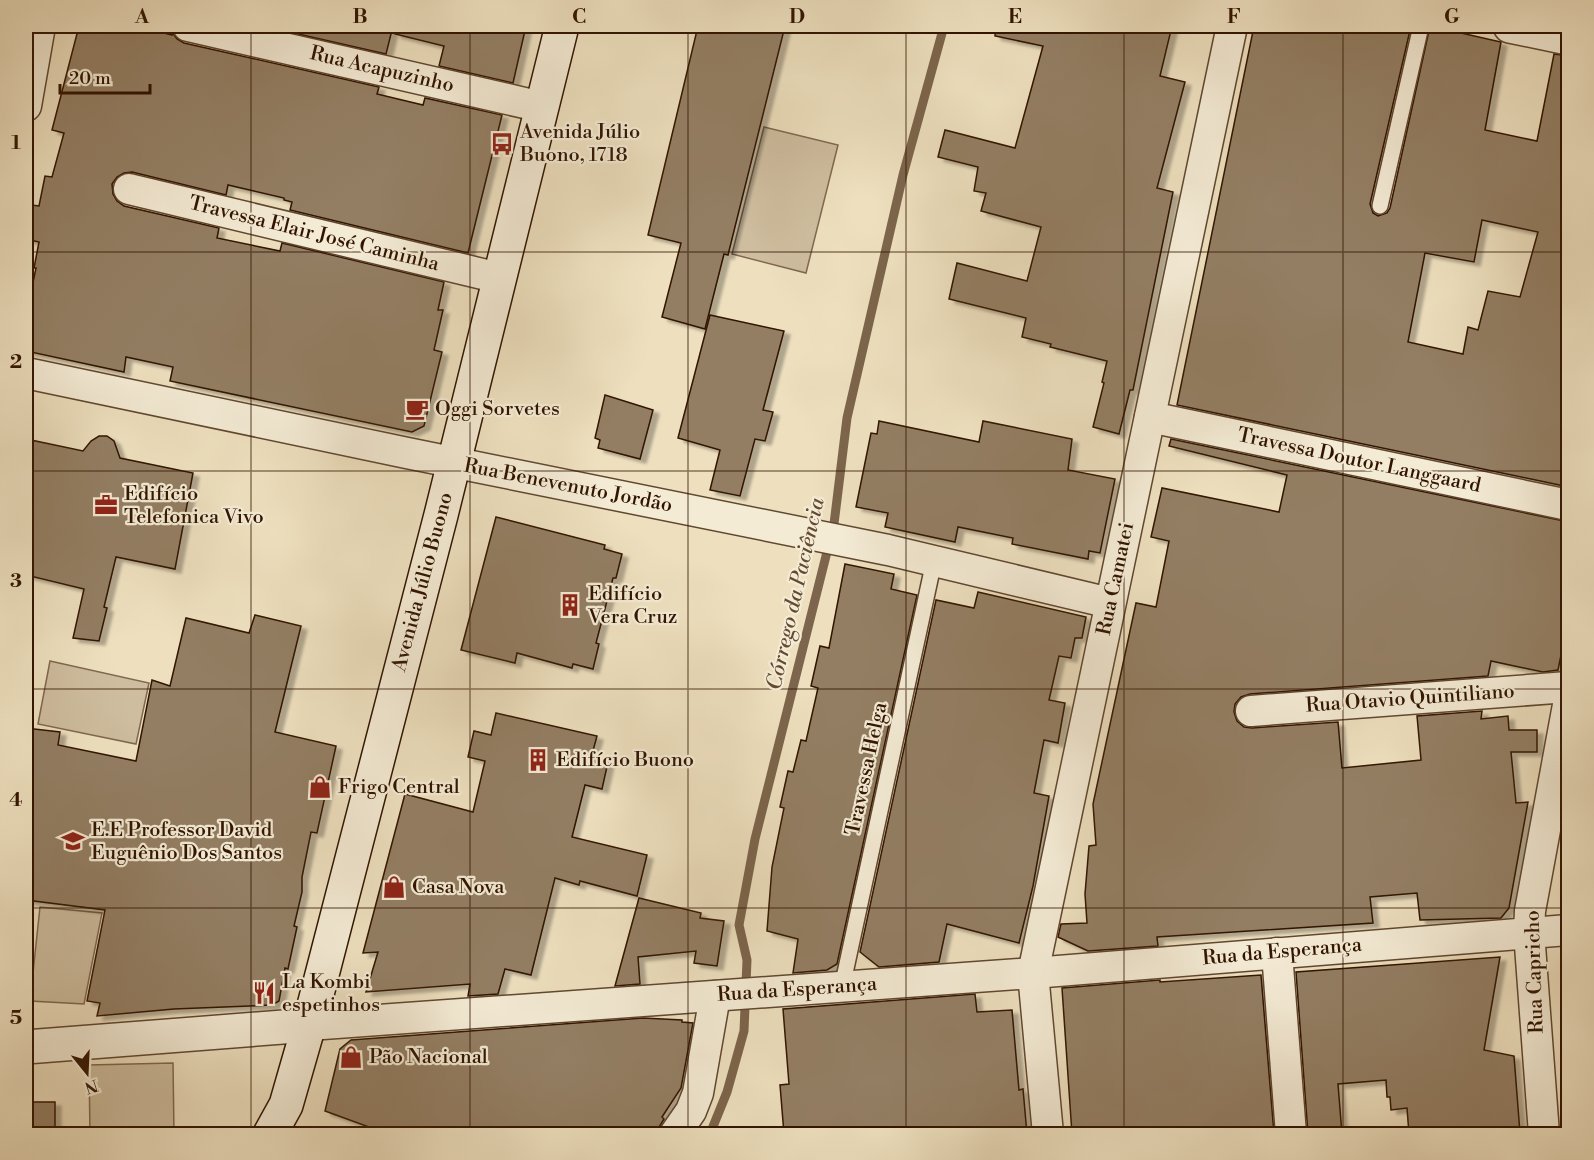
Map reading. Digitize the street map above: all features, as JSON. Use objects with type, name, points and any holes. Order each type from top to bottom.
[{"type":"main road","name":"Avenida Júlio Buono","points":[[270,1134],[286,1106],[309,1025],[454,463],[562,26]]},
{"type":"main road","points":[[1510,26],[1569,38]]},
{"type":"main road","name":"Rua da Esperança","points":[[26,1047],[309,1025]]},
{"type":"street","points":[[27,94],[40,26]]},
{"type":"street","name":"Rua Acapuzinho","points":[[188,26],[542,107]]},
{"type":"street","name":"Rua Camatei","points":[[1048,1134],[1033,973],[1232,26]]},
{"type":"street","name":"Travessa Elair José Caminha","points":[[129,189],[499,278]]},
{"type":"street","name":"Rua Benevenuto Jordão","points":[[26,373],[454,463],[850,542],[1110,603]]},
{"type":"street","name":"Travessa Doutor Langgaard","points":[[1150,417],[1569,505]]},
{"type":"street","name":"Rua Otavio Quintiliano","points":[[1251,711],[1569,687]]},
{"type":"street","name":"Rua Capricho","points":[[1544,1134],[1529,932],[1530,911],[1569,705]]},
{"type":"street","name":"Rua da Esperança","points":[[309,1025],[1033,973],[1569,930]]},
{"type":"street","points":[[1277,953],[1291,1134]]},
{"type":"street","points":[[675,1134],[691,1111],[698,1093],[717,996]]},
{"type":"lane","points":[[1380,206],[1421,26]]},
{"type":"lane","name":"Travessa Helga","points":[[842,987],[934,561]]},
{"type":"shaded area","points":[[764,127],[838,145],[806,273],[732,254]]},
{"type":"shaded area","points":[[50,661],[149,683],[136,744],[38,724]]},
{"type":"shaded area","points":[[40,907],[102,913],[84,1004],[30,1001]]},
{"type":"shaded area","points":[[173,1063],[174,1134],[90,1134],[89,1065]]},
{"type":"building","points":[[79,26],[136,26],[172,35],[172,32],[184,43],[379,87],[377,94],[423,105],[425,98],[502,115],[468,253],[290,210],[292,202],[284,198],[228,185],[226,195],[132,172],[117,177],[112,184],[113,194],[124,206],[219,228],[217,238],[280,251],[282,243],[444,282],[438,310],[443,310],[434,350],[442,352],[424,426],[412,432],[170,381],[173,367],[126,357],[124,372],[26,351],[26,316],[39,242],[26,239],[32,205],[39,206],[45,176],[52,177],[64,133],[52,130]]},
{"type":"building","points":[[263,26],[393,26],[386,54]]},
{"type":"building","points":[[396,26],[526,26],[513,83],[439,66],[444,46],[395,34]]},
{"type":"building","points":[[698,26],[785,26],[728,255],[724,254],[705,329],[662,317],[681,243],[648,235]]},
{"type":"building","points":[[996,26],[1172,26],[1160,76],[1185,82],[1157,188],[1173,192],[1133,390],[1130,390],[1119,434],[1093,427],[1107,361],[1050,347],[1051,344],[1022,337],[1026,318],[949,299],[957,263],[1027,281],[1041,227],[981,211],[986,193],[974,191],[978,167],[938,157],[945,130],[1015,148],[1043,46],[995,36]]},
{"type":"building","points":[[1254,26],[1411,26],[1370,204],[1373,213],[1378,216],[1387,213],[1390,208],[1430,26],[1501,42],[1485,130],[1537,141],[1554,54],[1569,56],[1569,487],[1177,405]],"holes":[[[1482,220],[1538,232],[1520,297],[1488,291],[1478,330],[1468,327],[1463,354],[1408,342],[1425,253],[1474,262]]]},
{"type":"building","points":[[710,315],[784,331],[763,410],[773,412],[765,441],[755,439],[740,496],[710,490],[720,450],[678,438]]},
{"type":"building","points":[[605,395],[653,410],[640,459],[598,448],[600,440],[595,438]]},
{"type":"building","points":[[879,421],[979,442],[983,421],[1072,439],[1068,470],[1115,479],[1100,553],[1089,551],[1088,559],[1012,544],[1013,538],[958,527],[955,542],[885,527],[888,513],[856,507],[871,433],[877,434]]},
{"type":"building","name":"Edifício Telefonica Vivo","points":[[99,436],[107,436],[114,441],[120,458],[193,473],[175,569],[116,557],[104,607],[107,608],[99,641],[73,638],[84,589],[26,575],[26,439],[83,451],[91,441]]},
{"type":"building","points":[[1171,439],[1569,522],[1569,542],[1561,576],[1569,577],[1569,616],[1558,670],[1543,672],[1491,661],[1488,676],[1250,694],[1241,697],[1235,704],[1234,712],[1237,721],[1244,727],[1338,722],[1342,768],[1421,760],[1417,716],[1482,711],[1481,719],[1508,716],[1509,730],[1537,730],[1537,752],[1511,752],[1516,803],[1528,802],[1509,908],[1501,918],[1420,920],[1417,893],[1370,897],[1373,923],[1157,937],[1158,946],[1088,951],[1058,937],[1061,924],[1087,923],[1085,894],[1089,846],[1096,845],[1093,804],[1136,603],[1156,607],[1169,541],[1151,537],[1162,488],[1279,512],[1287,475],[1169,446]]},
{"type":"building","points":[[496,517],[605,545],[604,549],[622,554],[616,578],[613,578],[596,643],[599,644],[593,669],[573,664],[572,668],[517,653],[515,663],[461,650]]},
{"type":"building","points":[[845,564],[894,574],[891,589],[917,595],[837,964],[827,970],[793,973],[798,939],[767,931],[772,867],[784,808],[780,807],[788,771],[793,772],[801,740],[806,741],[818,688],[811,686],[820,646],[829,648]]},
{"type":"building","points":[[978,592],[1086,617],[1082,638],[1075,638],[1071,658],[1059,656],[1049,700],[1065,703],[1058,743],[1044,740],[1034,793],[1049,796],[1033,886],[1019,943],[947,924],[939,962],[879,967],[860,952],[936,600],[974,608]]},
{"type":"building","points":[[255,615],[301,626],[275,732],[336,746],[317,833],[311,832],[302,877],[302,892],[294,926],[297,927],[288,969],[285,968],[279,1001],[272,1005],[174,1009],[97,1016],[100,1003],[87,1001],[105,910],[26,900],[26,728],[60,732],[58,745],[136,761],[152,680],[170,686],[186,618],[249,633]]},
{"type":"building","points":[[496,713],[597,736],[591,758],[608,762],[602,789],[585,785],[572,837],[647,855],[637,896],[580,881],[579,885],[555,878],[531,975],[505,969],[498,994],[468,996],[470,984],[366,992],[378,952],[363,953],[405,794],[473,812],[485,761],[468,757],[474,731],[491,735]]},
{"type":"building","points":[[639,898],[701,913],[700,918],[724,921],[717,966],[694,963],[696,951],[638,957],[640,984],[615,986]]},
{"type":"building","points":[[1500,957],[1484,1050],[1514,1056],[1520,1133],[1409,1134],[1407,1108],[1391,1110],[1390,1097],[1387,1097],[1386,1080],[1338,1084],[1342,1134],[1308,1134],[1296,972]]},
{"type":"building","points":[[1261,975],[1274,1134],[1072,1134],[1062,988]]},
{"type":"building","points":[[975,994],[977,1012],[1012,1010],[1019,1090],[1023,1089],[1027,1134],[784,1134],[780,1085],[789,1084],[783,1009]]},
{"type":"building","points":[[643,1018],[682,1020],[682,1022],[693,1023],[681,1088],[662,1117],[664,1119],[655,1134],[388,1134],[325,1111],[340,1049],[351,1040]]},
{"type":"building","points":[[26,1102],[55,1102],[55,1134],[26,1134]]},
{"type":"waterway","name":"Córrego da Paciência","points":[[710,1134],[727,1092],[744,1031],[747,960],[739,925],[755,839],[834,524],[847,418],[903,175],[944,26]]},
{"type":"place","name":"Avenida Júlio Buono, 1718","points":[[502,144]]},
{"type":"place","name":"Oggi Sorvetes","points":[[417,409]]},
{"type":"place","name":"Edifício Telefonica Vivo","points":[[106,505]]},
{"type":"place","name":"Edifício Vera Cruz","points":[[570,605]]},
{"type":"place","name":"Edifício Buono","points":[[538,760]]},
{"type":"place","name":"Frigo Central","points":[[320,787]]},
{"type":"place","name":"E.E Professor David Euguênio Dos Santos","points":[[73,841]]},
{"type":"place","name":"Casa Nova","points":[[394,887]]},
{"type":"place","name":"La Kombi espetinhos","points":[[264,993]]},
{"type":"place","name":"Pão Nacional","points":[[351,1057]]}]
